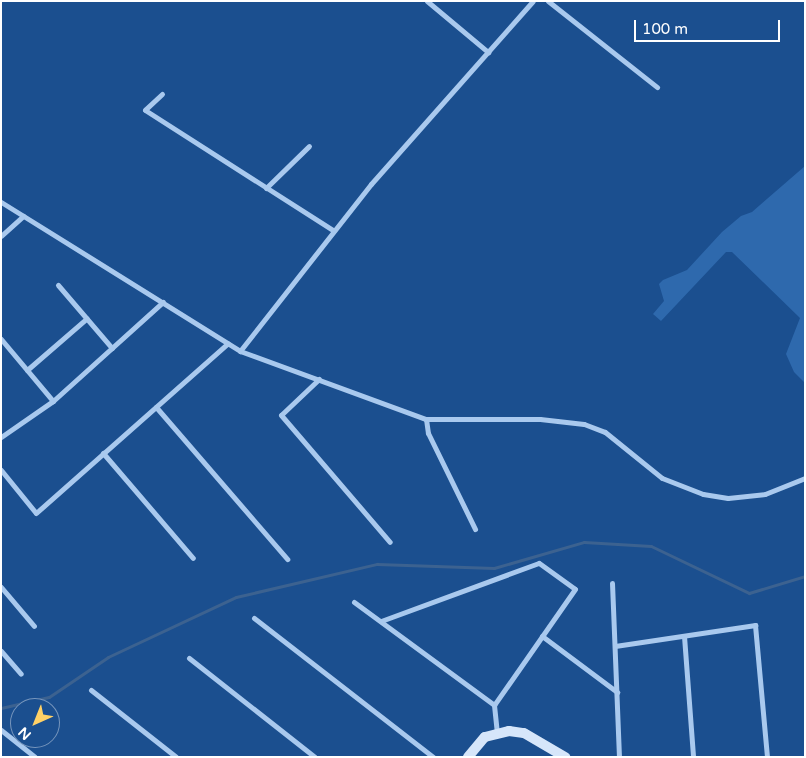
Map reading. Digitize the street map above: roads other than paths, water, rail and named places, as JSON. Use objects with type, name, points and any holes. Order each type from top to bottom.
[{"type":"street","points":[[427,1],[488,52]]},
{"type":"street","points":[[240,350],[371,184],[533,1]]},
{"type":"street","points":[[548,1],[658,88]]},
{"type":"street","points":[[162,94],[144,110],[334,232]]},
{"type":"street","points":[[266,188],[309,146]]},
{"type":"street","points":[[1,202],[240,350],[426,418],[540,419],[584,424],[604,432],[662,478],[703,494],[728,498],[765,494],[805,478]]},
{"type":"street","points":[[1,236],[23,216]]},
{"type":"street","points":[[58,285],[112,348]]},
{"type":"street","points":[[1,437],[53,401],[163,302]]},
{"type":"street","points":[[27,370],[87,318]]},
{"type":"street","points":[[1,340],[53,401]]},
{"type":"street","points":[[1,470],[36,513],[228,343]]},
{"type":"street","points":[[319,379],[281,416],[390,542]]},
{"type":"street","points":[[156,407],[287,559]]},
{"type":"street","points":[[426,418],[428,433],[475,529]]},
{"type":"street","points":[[103,453],[193,558]]},
{"type":"street","points":[[381,621],[539,563],[574,589],[494,705],[497,732]]},
{"type":"street","points":[[612,583],[619,757]]},
{"type":"street","points":[[1,587],[34,626]]},
{"type":"street","points":[[354,602],[494,705]]},
{"type":"street","points":[[254,618],[433,757]]},
{"type":"street","points":[[615,646],[755,625],[767,757]]},
{"type":"street","points":[[542,636],[617,692]]},
{"type":"street","points":[[684,636],[693,757]]},
{"type":"street","points":[[1,651],[21,674]]},
{"type":"street","points":[[189,658],[315,757]]},
{"type":"street","points":[[91,690],[176,757]]},
{"type":"street","points":[[1,730],[35,757]]},
{"type":"street","points":[[468,757],[485,737],[497,732],[524,733],[566,757]]},
{"type":"waterway","points":[[1,708],[49,697],[108,657],[236,597],[377,564],[494,568],[584,542],[651,546],[749,593],[805,576]]}]
